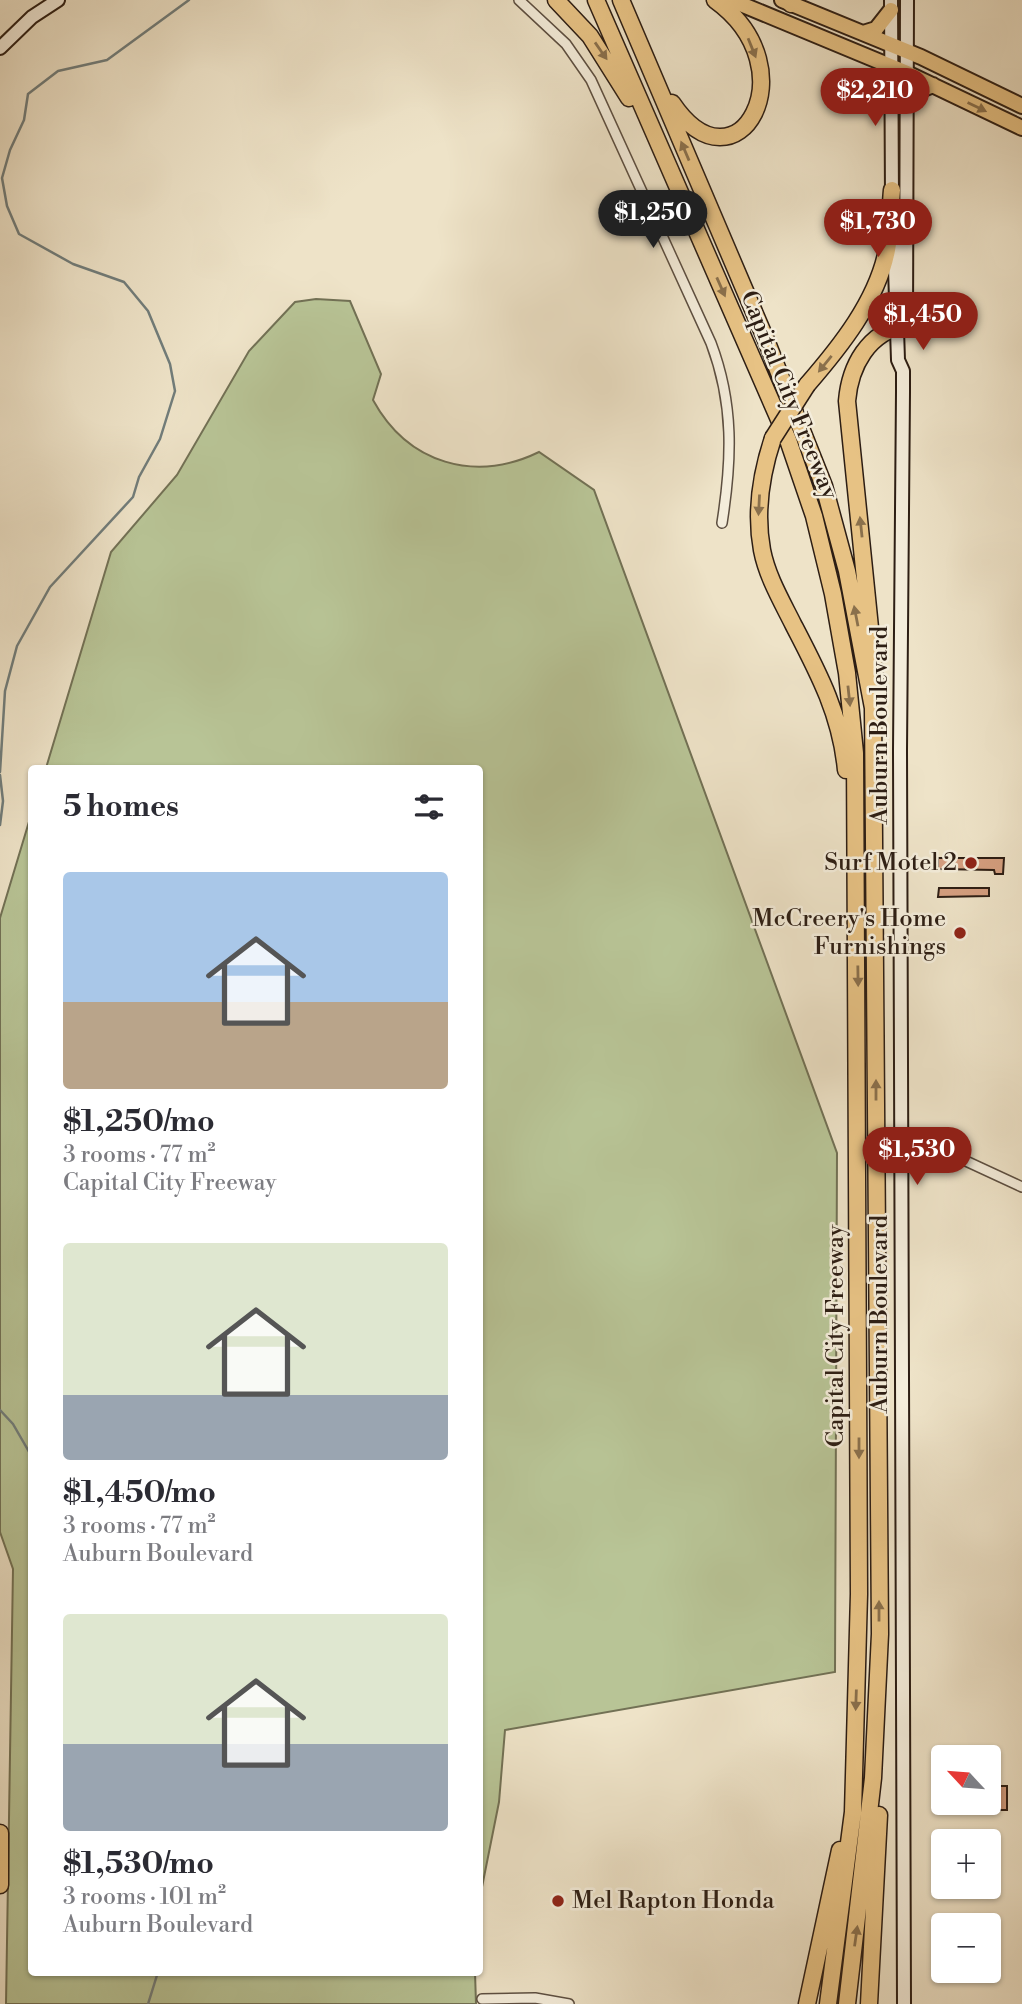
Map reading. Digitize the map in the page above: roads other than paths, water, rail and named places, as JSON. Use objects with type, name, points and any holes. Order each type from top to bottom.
[{"type":"highway","points":[[556,0],[575,18],[606,57],[671,173]]},
{"type":"highway","name":"Capital City Freeway","points":[[596,0],[789,440],[814,516],[833,594],[847,673],[855,753],[857,883],[859,1594],[853,1812],[828,2004]]},
{"type":"highway","name":"Capital City Freeway","points":[[621,0],[782,379],[824,486],[847,571],[873,708],[879,1679],[869,1826],[847,2004]]},
{"type":"highway","points":[[654,78],[680,116],[699,131],[711,136],[728,135],[750,122],[761,100],[758,62],[741,25],[715,0]]},
{"type":"highway","points":[[857,883],[839,721],[824,684],[771,580],[762,550],[760,486],[773,438],[807,386],[851,330],[871,292],[887,251],[892,190]]},
{"type":"highway","points":[[873,708],[874,643],[847,401],[849,380],[857,361],[869,344],[902,326]]},
{"type":"highway","points":[[869,2004],[879,1838],[879,1679]]},
{"type":"highway","points":[[807,2004],[838,1856],[853,1812]]},
{"type":"highway","points":[[0,1833],[0,1885]]},
{"type":"main road","points":[[0,48],[32,17],[58,0]]},
{"type":"main road","points":[[731,0],[907,73],[1022,128]]},
{"type":"main road","name":"Auburn Boulevard","points":[[904,2004],[901,1131],[903,371],[898,360],[902,326],[908,105],[907,0]]},
{"type":"main road","points":[[787,1],[908,52],[1022,106]]},
{"type":"main road","points":[[863,33],[876,29],[891,5]]},
{"type":"main road","name":"Auburn Boulevard","points":[[891,5],[892,190],[902,326]]},
{"type":"main road","points":[[908,105],[921,90],[933,85]]},
{"type":"street","points":[[519,0],[566,44],[592,80],[715,354],[725,385],[731,426],[730,467],[722,523]]},
{"type":"street","points":[[901,1131],[1022,1187]]},
{"type":"street","points":[[489,2000],[534,1998],[569,2004]]},
{"type":"waterway","points":[[0,772],[5,691],[17,646],[50,587],[133,497],[139,477],[160,439],[175,391],[170,364],[148,311],[124,282],[73,264],[19,234],[7,206],[2,178],[10,150],[24,120],[28,94],[58,71],[107,60],[189,0]]},
{"type":"waterway","points":[[0,775],[3,801],[0,825]]},
{"type":"waterway","points":[[0,1410],[13,1424],[28,1450]]},
{"type":"waterway","points":[[148,2004],[157,1976]]},
{"type":"place","name":"Surf Motel 2","points":[[971,863]]},
{"type":"place","name":"McCreery's Home Furnishings","points":[[960,933]]},
{"type":"place","name":"Mel Rapton Honda","points":[[558,1901]]}]
